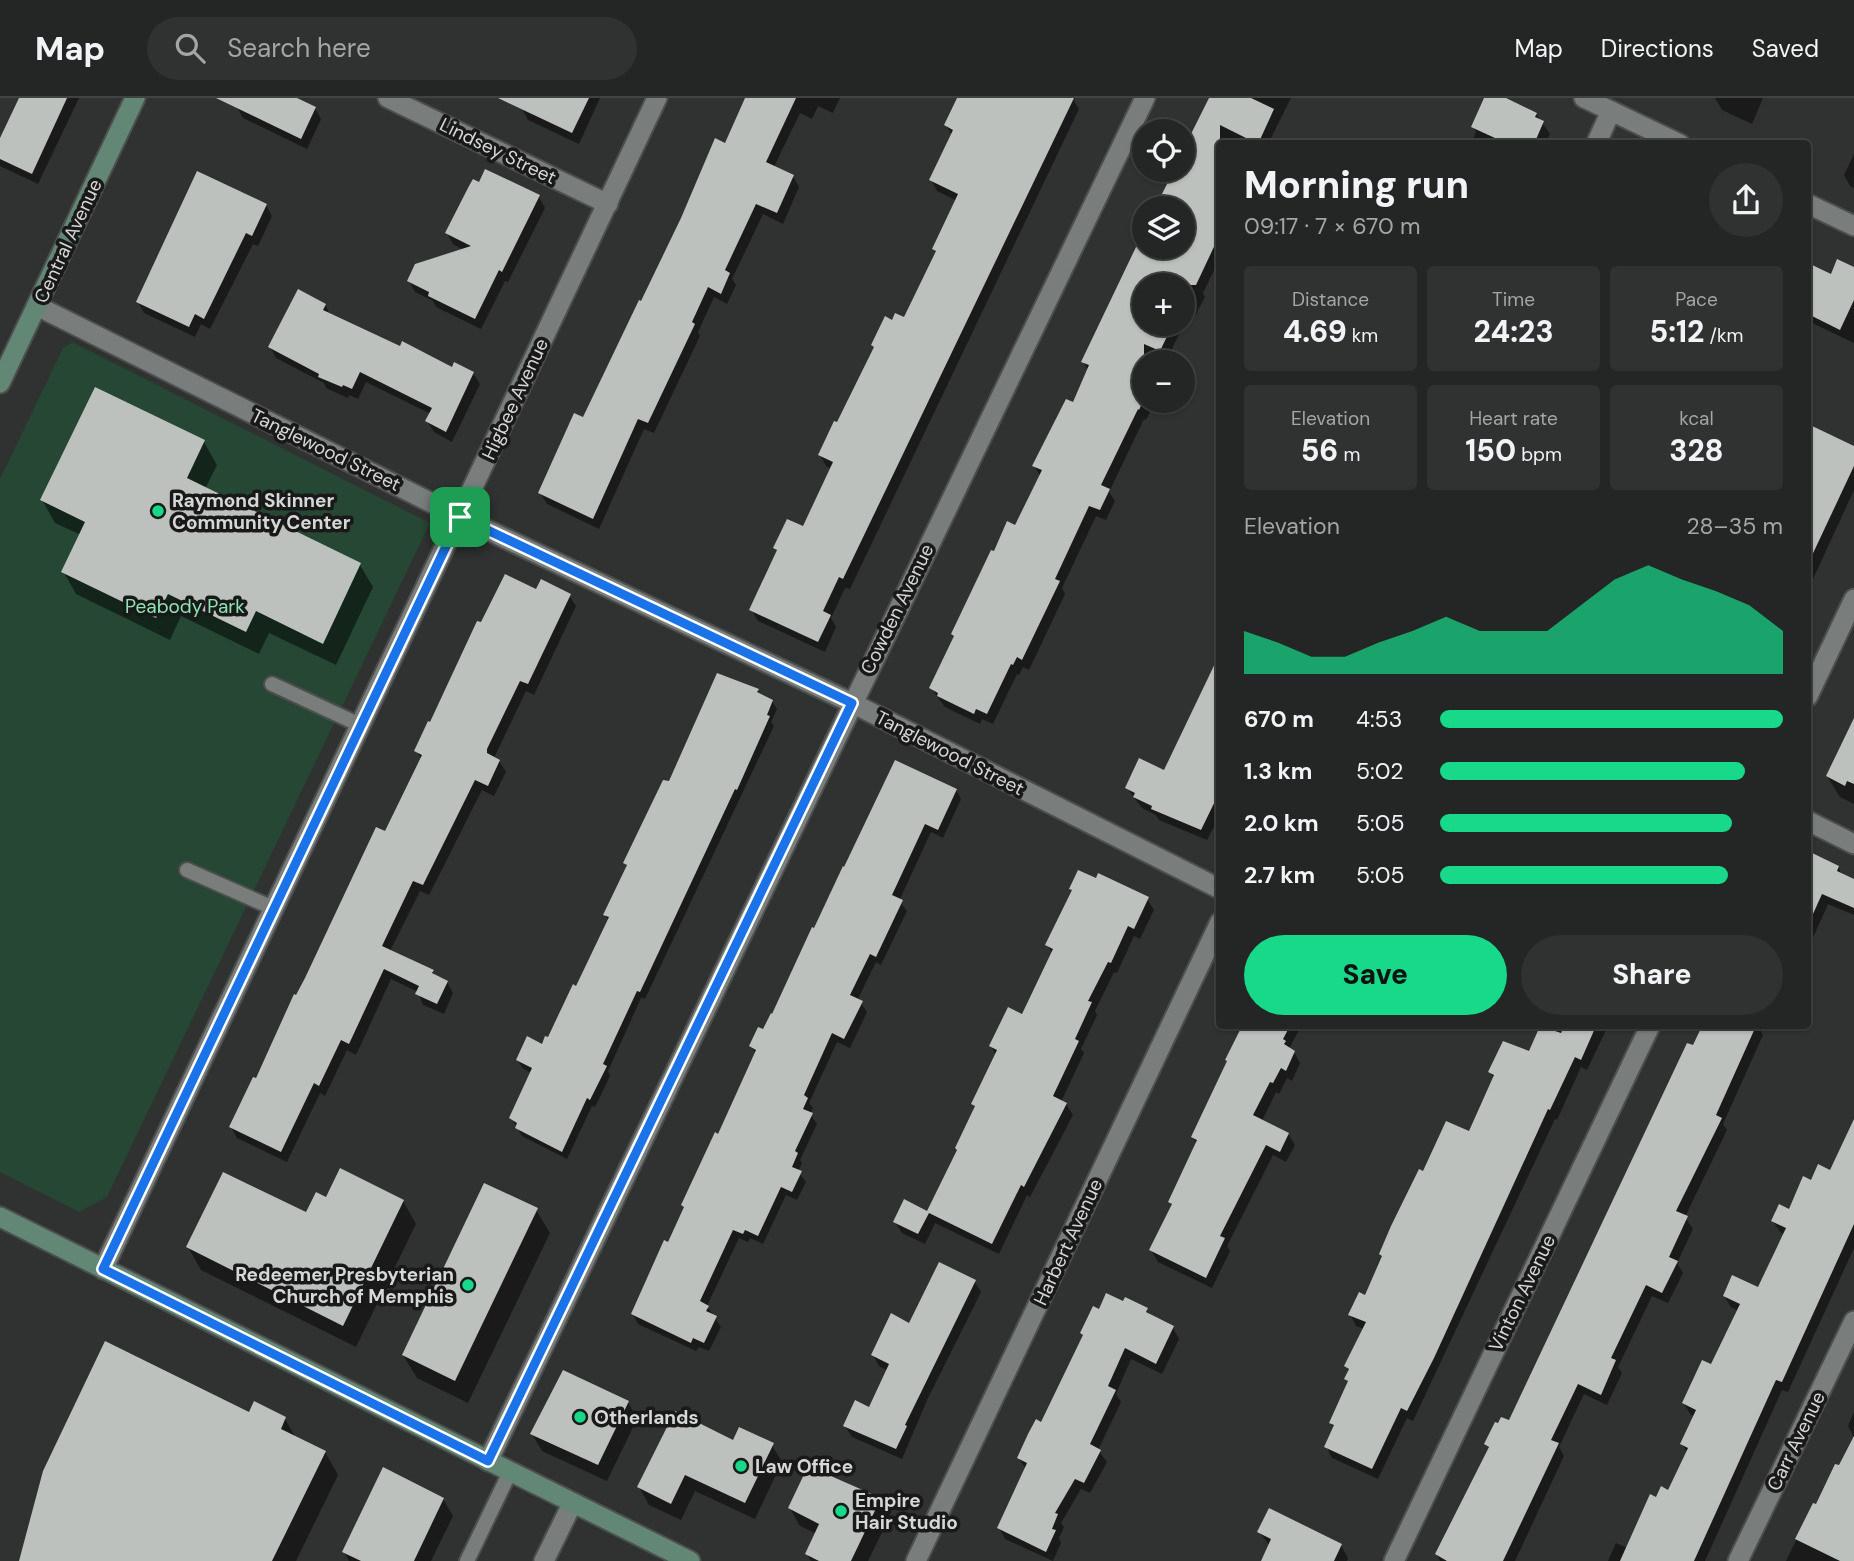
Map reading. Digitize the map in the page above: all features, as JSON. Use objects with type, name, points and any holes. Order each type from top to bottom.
[{"type":"main road","name":"Central Avenue","points":[[0,383],[135,98]]},
{"type":"main road","points":[[0,1217],[690,1561]]},
{"type":"street","name":"Higbee Avenue","points":[[103,1269],[657,98]]},
{"type":"street","name":"Cowden Avenue","points":[[488,1461],[1145,98]]},
{"type":"street","points":[[1584,98],[1672,140]]},
{"type":"street","name":"Lindsey Street","points":[[398,100],[608,204]]},
{"type":"street","points":[[1598,140],[1611,111]]},
{"type":"street","points":[[1811,205],[1854,226]]},
{"type":"street","name":"Tanglewood Street","points":[[37,306],[460,517],[852,703],[1216,887]]},
{"type":"street","points":[[1811,690],[1854,598]]},
{"type":"street","points":[[1811,822],[1854,844]]},
{"type":"street","name":"Harbert Avenue","points":[[916,1561],[1216,930]]},
{"type":"street","name":"Vinton Avenue","points":[[1394,1561],[1649,1029]]},
{"type":"street","name":"Carr Avenue","points":[[1738,1561],[1854,1321]]},
{"type":"street","points":[[544,1561],[572,1504]]},
{"type":"lane","points":[[272,684],[360,725]]},
{"type":"lane","points":[[187,870],[273,908]]},
{"type":"lane","points":[[467,1561],[510,1472]]},
{"type":"green space","name":"Peabody Park","points":[[72,342],[430,523],[107,1197],[79,1212],[0,1172],[0,479],[63,348]]},
{"type":"building","points":[[19,98],[67,98],[32,174],[0,159],[0,138]]},
{"type":"building","points":[[216,98],[297,98],[316,107],[301,139]]},
{"type":"building","points":[[498,98],[589,98],[572,133]]},
{"type":"building","points":[[745,98],[796,98],[766,162],[794,175],[777,213],[756,204],[725,270],[730,273],[721,294],[708,287],[692,322],[695,324],[648,423],[638,419],[593,519],[538,493],[574,413],[583,417],[639,300],[641,301],[681,218],[715,138],[725,143]]},
{"type":"building","points":[[957,98],[1074,98],[843,579],[839,577],[823,611],[831,615],[818,642],[749,610],[777,550],[773,548],[787,519],[803,526],[833,462],[818,455],[874,347],[871,345],[885,316],[892,320],[895,313],[904,317],[936,251],[932,249],[958,194],[929,180],[953,130],[944,125]]},
{"type":"building","points":[[1209,98],[1251,98],[1274,109],[1260,140],[1250,140],[1220,125],[1220,140],[1216,140],[1216,242],[1196,285],[1195,273],[1132,273],[1132,336],[1167,336],[1160,350],[1144,344],[1144,350],[1132,350],[1132,413],[1136,413],[1101,485],[1110,489],[1100,510],[1089,506],[1055,579],[1060,581],[1022,660],[1017,657],[1013,665],[1011,664],[987,714],[976,709],[974,714],[937,696],[938,693],[929,688],[991,550],[994,551],[1007,521],[1015,525],[1042,470],[1032,466],[1066,399],[1073,402],[1089,365],[1081,362],[1132,255],[1132,259],[1195,259],[1195,196],[1161,196],[1168,182],[1195,182],[1195,126]]},
{"type":"building","points":[[1484,98],[1506,98],[1537,113],[1535,117],[1544,121],[1536,140],[1499,140],[1471,127]]},
{"type":"building","points":[[485,169],[540,195],[475,319],[428,296],[429,292],[407,281],[415,264],[471,246],[445,233],[473,179],[479,182]]},
{"type":"building","points":[[197,171],[267,204],[252,236],[246,233],[204,319],[195,314],[189,327],[136,302]]},
{"type":"building","points":[[1837,259],[1854,267],[1854,300],[1840,330],[1811,316],[1811,264],[1831,274]]},
{"type":"building","points":[[298,289],[326,304],[323,310],[400,346],[402,341],[452,367],[454,362],[474,372],[446,432],[425,421],[432,408],[360,372],[352,389],[343,385],[342,387],[318,377],[319,374],[268,347]]},
{"type":"building","name":"Raymond Skinner Community Center","points":[[95,387],[205,440],[187,478],[361,563],[323,644],[256,611],[246,632],[168,594],[156,618],[61,572],[85,522],[40,500]]},
{"type":"building","points":[[1811,425],[1854,446],[1854,466],[1811,558]]},
{"type":"building","points":[[505,574],[536,589],[541,579],[571,594],[528,684],[520,681],[487,749],[487,753],[500,760],[488,786],[475,780],[423,885],[413,881],[382,946],[434,970],[432,973],[448,981],[437,1004],[415,994],[419,986],[384,969],[349,1044],[341,1040],[319,1086],[314,1083],[281,1152],[229,1127],[253,1077],[256,1078],[294,994],[296,995],[305,978],[376,827],[385,831],[422,755],[414,751],[428,721],[430,722],[477,621],[481,622]]},
{"type":"building","points":[[1216,661],[1216,799],[1201,830],[1151,809],[1152,806],[1133,797],[1135,793],[1125,788],[1139,758],[1164,770]]},
{"type":"building","points":[[717,673],[759,689],[757,692],[773,700],[767,715],[770,716],[737,790],[735,789],[640,992],[637,991],[603,1064],[607,1066],[590,1100],[587,1098],[562,1152],[515,1128],[517,1123],[509,1118],[532,1068],[516,1060],[527,1036],[542,1044],[545,1036],[548,1037],[573,984],[576,986],[609,917],[603,915],[627,865],[623,863],[663,780],[669,781]]},
{"type":"building","points":[[1854,718],[1854,784],[1847,781],[1845,786],[1826,776]]},
{"type":"building","points":[[895,760],[957,789],[938,830],[925,824],[892,895],[903,900],[876,957],[870,954],[850,995],[863,1001],[844,1039],[832,1033],[804,1095],[808,1098],[803,1109],[813,1113],[795,1151],[798,1153],[792,1167],[802,1171],[792,1192],[781,1187],[758,1236],[745,1230],[743,1234],[733,1230],[700,1301],[709,1306],[706,1311],[717,1316],[704,1343],[693,1338],[691,1343],[631,1314],[664,1240],[668,1242],[684,1207],[681,1205],[715,1132],[718,1134],[756,1050],[749,1046],[758,1027],[763,1029],[772,1014]]},
{"type":"building","points":[[1811,852],[1839,866],[1837,871],[1854,879],[1854,908],[1822,894],[1811,918]]},
{"type":"building","points":[[1078,870],[1096,878],[1098,873],[1149,897],[1134,929],[1128,926],[1111,963],[1108,962],[1088,1001],[1092,1002],[1075,1039],[1079,1041],[1053,1096],[1067,1103],[1024,1187],[1021,1185],[992,1244],[929,1213],[918,1234],[893,1222],[904,1199],[927,1211],[957,1150],[955,1148],[975,1106],[971,1104],[997,1050],[989,1046],[1008,1007],[1022,1014],[1053,949],[1045,945],[1072,890],[1069,889]]},
{"type":"building","points":[[1240,1029],[1288,1029],[1283,1039],[1286,1041],[1284,1044],[1295,1051],[1286,1071],[1281,1068],[1273,1083],[1270,1082],[1253,1115],[1289,1133],[1280,1152],[1266,1145],[1220,1236],[1225,1238],[1206,1278],[1149,1250],[1172,1204],[1168,1202],[1197,1140],[1191,1137],[1227,1061],[1225,1060]]},
{"type":"building","points":[[1539,1029],[1561,1033],[1563,1029],[1595,1029],[1581,1060],[1575,1057],[1550,1110],[1548,1109],[1434,1358],[1407,1411],[1401,1408],[1372,1469],[1324,1447],[1334,1425],[1329,1423],[1348,1381],[1344,1379],[1349,1369],[1344,1366],[1366,1322],[1348,1315],[1359,1292],[1365,1295],[1382,1256],[1379,1254],[1391,1226],[1419,1169],[1423,1171],[1446,1121],[1469,1131],[1494,1075],[1488,1072],[1503,1041],[1529,1051]]},
{"type":"building","points":[[1701,1029],[1755,1029],[1716,1115],[1722,1118],[1676,1211],[1688,1216],[1669,1257],[1678,1261],[1662,1293],[1646,1285],[1611,1358],[1616,1360],[1601,1395],[1578,1384],[1551,1440],[1559,1443],[1503,1561],[1447,1561],[1435,1554],[1489,1447],[1484,1444],[1495,1422],[1498,1423],[1501,1417],[1509,1420],[1687,1043],[1693,1045]]},
{"type":"building","points":[[1854,1119],[1854,1224],[1782,1382],[1776,1380],[1694,1561],[1620,1561],[1650,1494],[1656,1497],[1661,1486],[1668,1490],[1688,1448],[1680,1444],[1696,1410],[1682,1403],[1702,1360],[1711,1364],[1740,1304],[1723,1296],[1732,1275],[1758,1287],[1786,1228],[1771,1221],[1779,1204],[1789,1209],[1803,1176],[1811,1180],[1818,1164],[1830,1170]]},
{"type":"building","points":[[340,1168],[404,1200],[343,1326],[186,1247],[223,1172],[306,1212],[316,1192],[326,1197]]},
{"type":"building","name":"Redeemer Presbyterian Church of Memphis","points":[[484,1183],[538,1208],[455,1381],[402,1355]]},
{"type":"building","points":[[939,1262],[976,1280],[905,1425],[907,1426],[896,1449],[843,1426],[855,1400],[869,1407],[889,1364],[871,1355],[891,1313],[909,1323]]},
{"type":"building","points":[[1106,1293],[1123,1301],[1125,1297],[1148,1308],[1146,1312],[1174,1326],[1156,1364],[1125,1348],[1108,1386],[1116,1390],[1090,1444],[1101,1450],[1084,1483],[1075,1479],[1055,1513],[1058,1514],[1052,1529],[1056,1530],[1046,1552],[997,1528],[1027,1463],[1017,1458],[1028,1434],[1036,1419],[1041,1422],[1083,1335],[1080,1333],[1093,1306],[1099,1309]]},
{"type":"building","points":[[105,1341],[249,1412],[254,1401],[286,1417],[281,1429],[326,1451],[272,1561],[19,1561],[43,1471]]},
{"type":"building","name":"Otherlands","points":[[563,1370],[629,1401],[598,1465],[530,1434]]},
{"type":"building","points":[[675,1411],[733,1440],[739,1427],[774,1443],[745,1503],[685,1475],[671,1504],[637,1487]]},
{"type":"building","points":[[1854,1436],[1854,1561],[1840,1561],[1795,1539],[1835,1464],[1839,1465]]},
{"type":"building","points":[[808,1466],[881,1498],[851,1561],[819,1561],[805,1554],[819,1524],[788,1508]]},
{"type":"building","points":[[383,1467],[444,1498],[414,1561],[361,1561],[342,1552]]},
{"type":"building","points":[[1269,1508],[1342,1544],[1334,1561],[1261,1561],[1271,1539],[1257,1532]]},
{"type":"place","name":"Raymond Skinner Community Center","points":[[158,511]]},
{"type":"place","name":"Redeemer Presbyterian Church of Memphis","points":[[468,1285]]},
{"type":"place","name":"Otherlands","points":[[580,1417]]},
{"type":"place","name":"Law Office","points":[[741,1466]]},
{"type":"place","name":"Empire Hair Studio","points":[[841,1511]]},
{"type":"route","points":[[460,517],[852,703],[488,1461],[103,1269],[460,517]]}]
